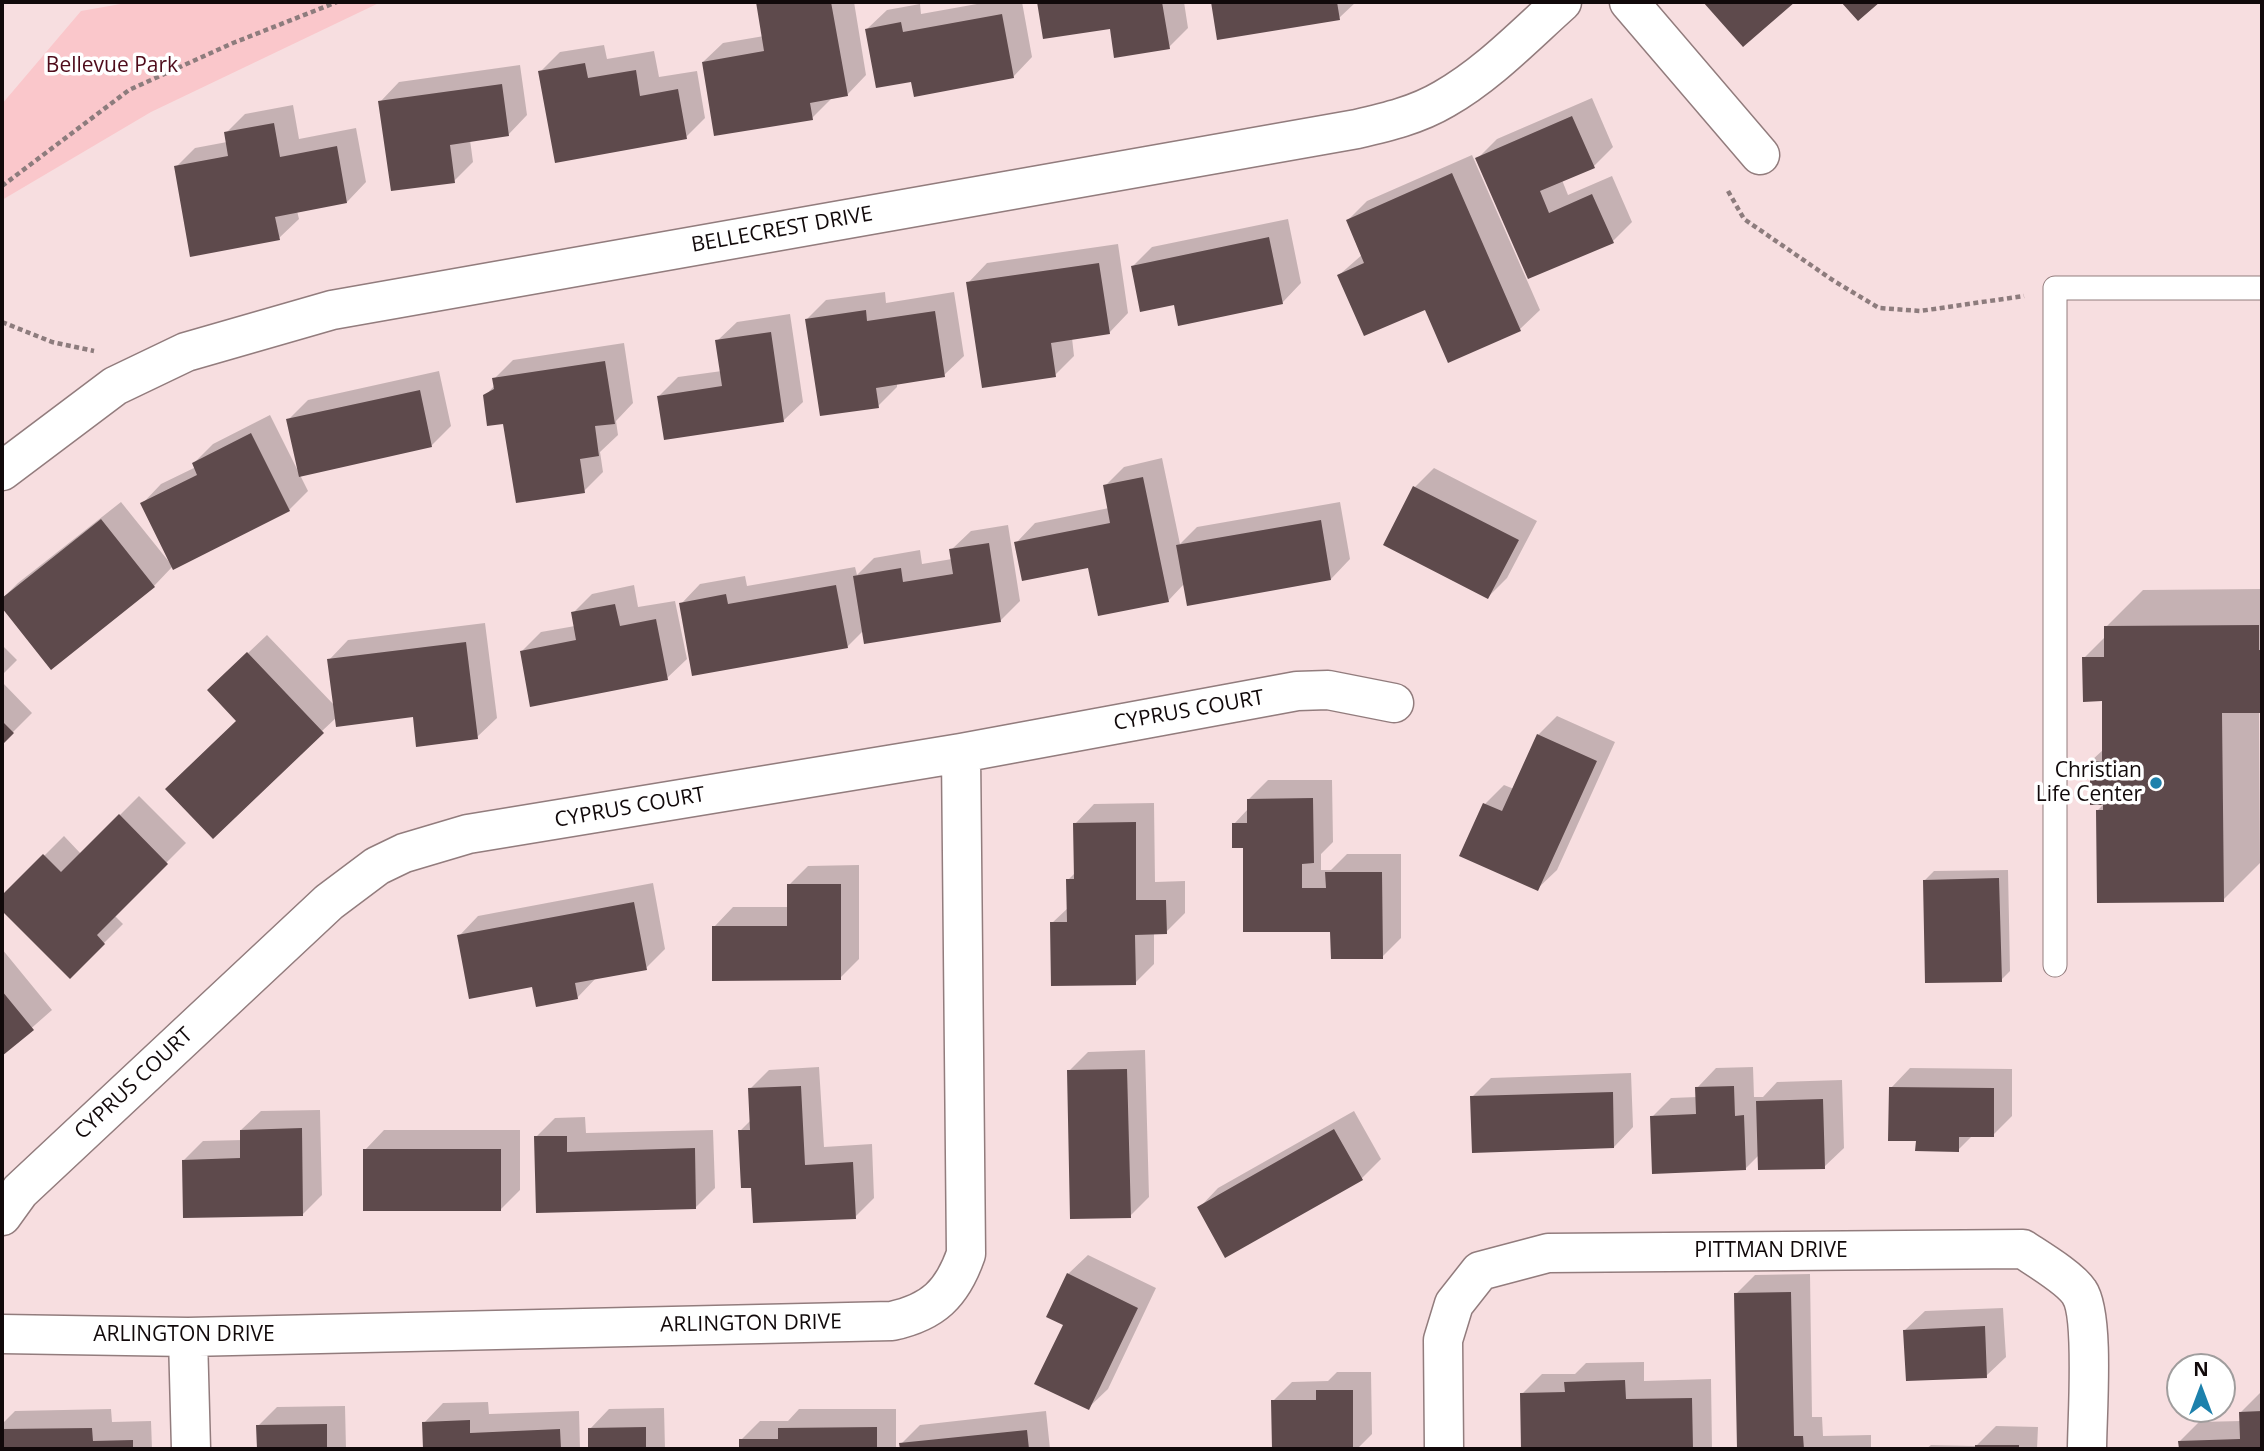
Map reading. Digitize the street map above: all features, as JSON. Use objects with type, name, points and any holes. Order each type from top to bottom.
[{"type":"street","name":"BELLECREST DRIVE","points":[[2,471],[115,386],[187,352],[332,310],[1357,129],[1403,118],[1443,100],[1476,78],[1562,2]]},
{"type":"street","points":[[1629,2],[1760,155]]},
{"type":"street","name":"CYPRUS COURT","points":[[2,1216],[20,1191],[329,902],[377,866],[404,853],[468,834],[961,753],[1297,691],[1328,690],[1394,703]]},
{"type":"street","name":"ARLINGTON DRIVE","points":[[2,1334],[188,1337],[892,1321],[915,1315],[932,1306],[953,1285],[966,1254],[961,753]]},
{"type":"street","name":"PITTMAN DRIVE","points":[[1444,1449],[1443,1340],[1454,1304],[1480,1271],[1548,1253],[2023,1249],[2056,1271],[2080,1292],[2088,1320],[2087,1449]]},
{"type":"street","points":[[188,1337],[191,1449]]},
{"type":"lane","points":[[2055,965],[2055,288],[2262,288]]},
{"type":"path","points":[[2,186],[129,90],[233,43],[337,2]]},
{"type":"path","points":[[1728,191],[1744,219],[1834,281],[1879,307],[1920,311],[2012,299],[2055,288]]},
{"type":"path","points":[[2,322],[52,342],[96,352]]},
{"type":"green space","name":"Bellevue Park","points":[[132,2],[381,2],[151,112],[2,200],[2,104],[81,11]]},
{"type":"building","points":[[756,2],[831,2],[848,96],[810,103],[813,120],[714,136],[702,62],[764,51]]},
{"type":"building","points":[[1037,2],[1162,2],[1170,49],[1114,58],[1110,29],[1043,39]]},
{"type":"building","points":[[1211,2],[1337,2],[1340,20],[1217,40]]},
{"type":"building","points":[[1703,2],[1795,2],[1743,47]]},
{"type":"building","points":[[1841,2],[1880,2],[1858,21]]},
{"type":"building","points":[[1002,14],[1014,78],[914,97],[911,82],[876,88],[865,29],[901,22],[903,32]]},
{"type":"building","points":[[585,63],[588,78],[636,70],[640,96],[678,89],[687,139],[555,163],[538,71]]},
{"type":"building","points":[[502,84],[509,136],[450,145],[455,183],[391,191],[378,101]]},
{"type":"building","points":[[1572,116],[1595,168],[1540,191],[1549,213],[1592,194],[1614,243],[1528,279],[1475,158]]},
{"type":"building","points":[[274,123],[280,157],[337,146],[347,203],[275,217],[280,240],[190,257],[174,166],[228,156],[224,132]]},
{"type":"building","points":[[1452,173],[1521,331],[1448,363],[1425,310],[1364,336],[1337,275],[1364,263],[1346,220]]},
{"type":"building","points":[[1269,237],[1283,304],[1178,326],[1174,305],[1140,312],[1131,266]]},
{"type":"building","points":[[1099,263],[1110,334],[1051,343],[1056,377],[982,388],[966,282]]},
{"type":"building","points":[[866,310],[867,321],[935,311],[945,377],[876,388],[879,408],[820,416],[805,319]]},
{"type":"building","points":[[771,332],[784,422],[664,440],[657,396],[722,386],[715,340]]},
{"type":"building","points":[[605,361],[615,424],[595,426],[599,456],[580,459],[585,493],[516,503],[503,424],[487,426],[483,395],[494,389],[492,378]]},
{"type":"building","points":[[420,390],[432,447],[299,477],[286,419]]},
{"type":"building","points":[[251,433],[290,511],[173,570],[140,503],[197,475],[192,463]]},
{"type":"building","points":[[1143,477],[1169,602],[1098,616],[1088,568],[1022,581],[1014,542],[1110,523],[1103,485]]},
{"type":"building","points":[[1413,486],[1519,540],[1488,599],[1383,545]]},
{"type":"building","points":[[101,519],[155,587],[51,670],[2,608],[2,598]]},
{"type":"building","points":[[1321,520],[1331,580],[1187,606],[1176,545]]},
{"type":"building","points":[[989,543],[1001,622],[864,644],[853,576],[901,568],[903,582],[953,574],[949,549]]},
{"type":"building","points":[[836,585],[848,648],[692,676],[679,603],[726,594],[728,604]]},
{"type":"building","points":[[615,604],[620,626],[656,619],[668,680],[530,707],[520,651],[576,640],[571,612]]},
{"type":"building","name":"Christian Life Center","points":[[2259,625],[2259,650],[2262,650],[2262,713],[2222,713],[2224,902],[2097,903],[2096,810],[2103,810],[2103,805],[2090,805],[2090,761],[2102,761],[2102,701],[2083,702],[2082,657],[2104,657],[2104,626]]},
{"type":"building","points":[[466,642],[478,739],[416,747],[413,717],[336,727],[327,659]]},
{"type":"building","points":[[247,652],[324,733],[213,839],[165,789],[236,721],[207,690]]},
{"type":"building","points":[[2,721],[14,733],[2,745]]},
{"type":"building","points":[[1537,734],[1597,761],[1538,891],[1459,856],[1483,803],[1502,811]]},
{"type":"building","points":[[1313,798],[1314,863],[1302,864],[1302,888],[1326,888],[1325,872],[1382,872],[1383,959],[1331,959],[1330,932],[1243,932],[1243,848],[1232,848],[1232,823],[1247,823],[1247,799]]},
{"type":"building","points":[[119,814],[168,864],[97,935],[105,944],[70,979],[2,911],[2,895],[43,854],[61,872]]},
{"type":"building","points":[[1136,822],[1136,900],[1166,900],[1167,934],[1135,935],[1136,985],[1051,986],[1050,922],[1067,922],[1066,879],[1074,879],[1073,823]]},
{"type":"building","points":[[1999,878],[2002,982],[1925,983],[1923,880]]},
{"type":"building","points":[[787,884],[841,884],[841,980],[712,981],[712,926],[787,926]]},
{"type":"building","points":[[634,902],[647,970],[575,983],[578,999],[536,1007],[532,987],[469,999],[457,935]]},
{"type":"building","points":[[2,991],[34,1030],[2,1056]]},
{"type":"building","points":[[1127,1069],[1131,1218],[1070,1219],[1067,1070]]},
{"type":"building","points":[[801,1086],[805,1165],[853,1162],[856,1219],[753,1223],[751,1188],[741,1188],[738,1130],[750,1130],[748,1088]]},
{"type":"building","points":[[1734,1086],[1735,1116],[1744,1115],[1746,1170],[1652,1174],[1650,1116],[1696,1114],[1695,1087]]},
{"type":"building","points":[[1889,1087],[1994,1088],[1994,1137],[1959,1137],[1959,1152],[1915,1151],[1916,1141],[1888,1141]]},
{"type":"building","points":[[1613,1092],[1614,1148],[1472,1153],[1470,1096]]},
{"type":"building","points":[[1823,1099],[1825,1169],[1758,1170],[1756,1101]]},
{"type":"building","points":[[302,1128],[303,1216],[183,1218],[182,1160],[240,1158],[240,1130]]},
{"type":"building","points":[[1334,1129],[1363,1180],[1225,1258],[1197,1207]]},
{"type":"building","points":[[534,1136],[567,1136],[567,1152],[695,1148],[696,1209],[536,1213]]},
{"type":"building","points":[[363,1149],[501,1149],[501,1211],[363,1211]]},
{"type":"building","points":[[1067,1273],[1138,1308],[1089,1410],[1034,1384],[1063,1325],[1046,1317]]},
{"type":"building","points":[[1791,1292],[1794,1436],[1803,1436],[1804,1449],[1737,1449],[1734,1293]]},
{"type":"building","points":[[1985,1326],[1987,1378],[1906,1381],[1903,1330]]},
{"type":"building","points":[[1625,1380],[1626,1399],[1692,1398],[1693,1449],[1521,1449],[1520,1393],[1565,1392],[1564,1382]]},
{"type":"building","points":[[1316,1390],[1353,1390],[1353,1449],[1272,1449],[1271,1400],[1316,1400]]},
{"type":"building","points":[[2262,1411],[2262,1449],[2179,1449],[2178,1441],[2240,1439],[2239,1412]]},
{"type":"building","points":[[470,1420],[470,1433],[560,1429],[561,1449],[423,1449],[422,1422]]},
{"type":"building","points":[[327,1424],[327,1449],[257,1449],[256,1425]]},
{"type":"building","points":[[646,1427],[646,1449],[588,1449],[588,1428]]},
{"type":"building","points":[[877,1427],[877,1449],[739,1449],[739,1439],[778,1439],[778,1428]]},
{"type":"building","points":[[92,1428],[93,1441],[133,1440],[133,1449],[2,1449],[2,1429]]},
{"type":"building","points":[[1027,1430],[1029,1449],[900,1449],[899,1443]]},
{"type":"building","points":[[1975,1445],[2019,1445],[2019,1449],[1975,1449]]},
{"type":"place","name":"Christian Life Center","points":[[2156,783]]}]
